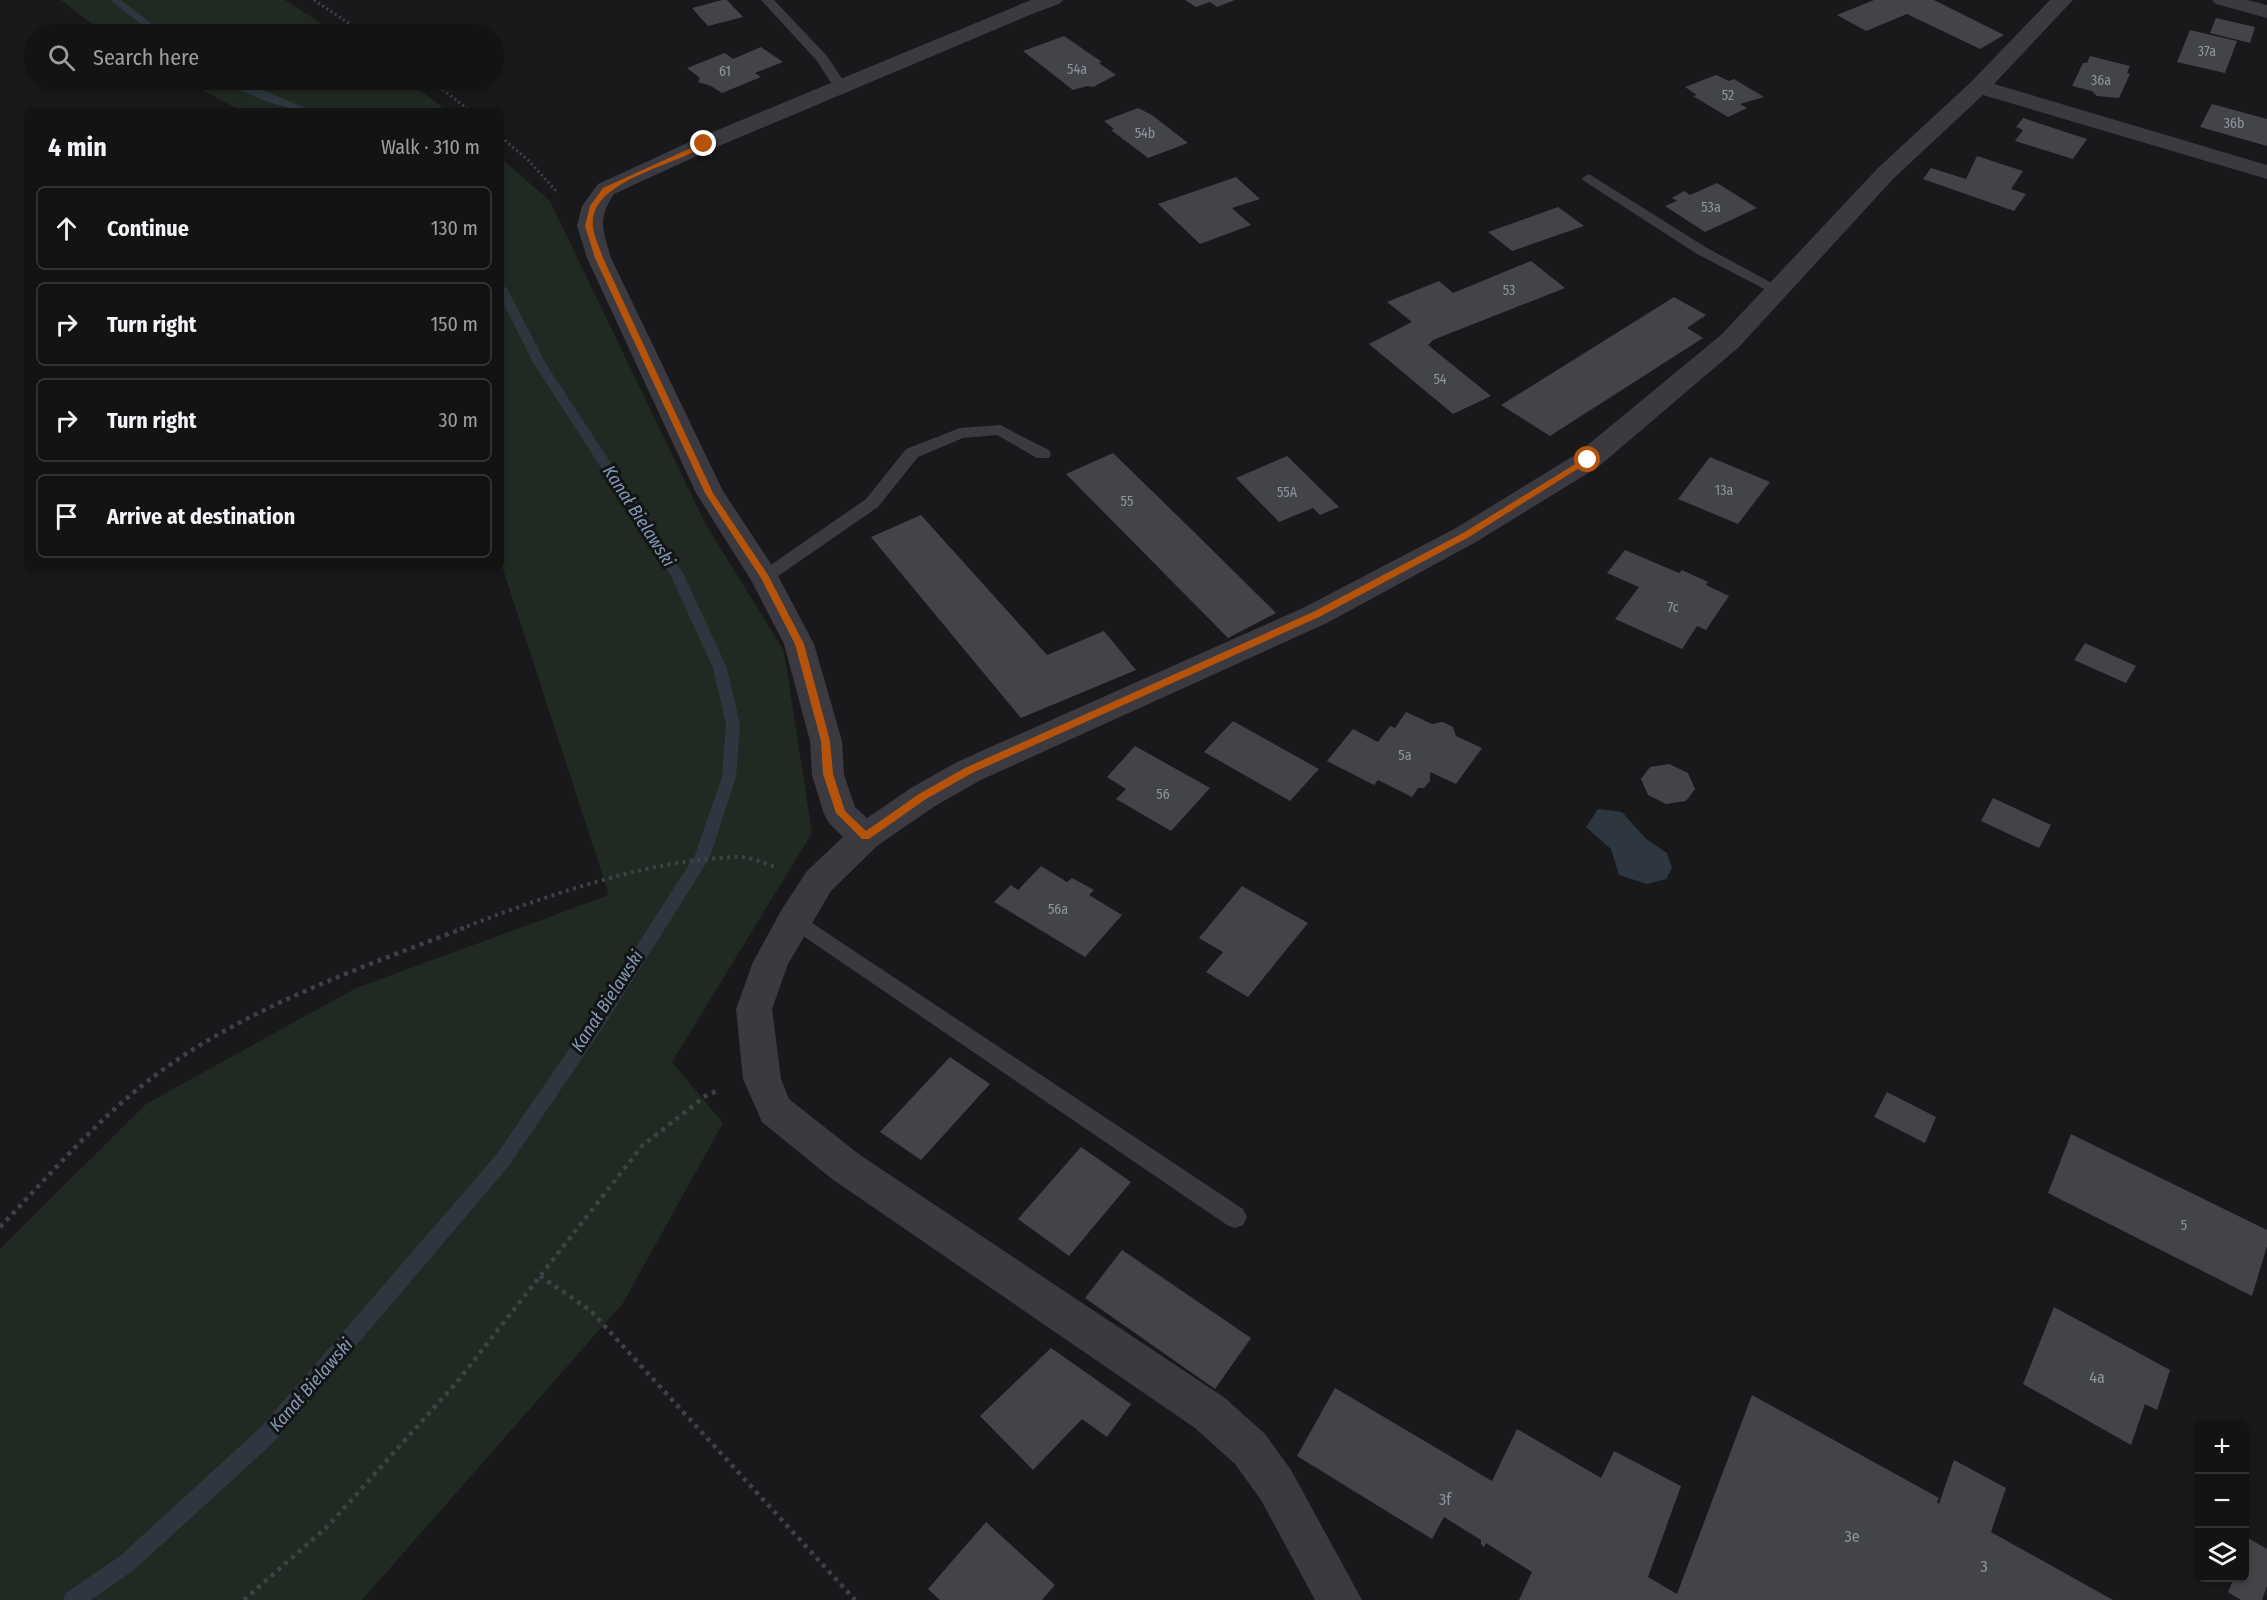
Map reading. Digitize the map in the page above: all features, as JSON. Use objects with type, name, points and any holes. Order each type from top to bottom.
[{"type":"street","points":[[865,837],[841,813],[828,774],[826,741],[799,644],[765,577],[710,493],[599,258],[589,226],[594,206],[606,189],[840,86],[1024,9],[1052,0]]},
{"type":"street","points":[[1340,1600],[1276,1485],[1250,1449],[1210,1413],[846,1167],[775,1110],[762,1079],[754,1009],[771,962],[794,919],[819,881],[865,837],[922,797],[969,771],[1316,615],[1466,535],[1588,460],[1730,341],[1886,173],[1978,87],[2062,0]]},
{"type":"street","points":[[2223,0],[2267,12]]},
{"type":"street","points":[[1978,87],[2267,172]]},
{"type":"lane","points":[[767,0],[822,59],[840,86]]},
{"type":"lane","points":[[1589,178],[1702,250],[1777,290]]},
{"type":"lane","points":[[765,577],[872,503],[912,453],[960,433],[1000,430],[1043,454]]},
{"type":"lane","points":[[794,919],[1235,1217]]},
{"type":"path","points":[[314,0],[350,24]]},
{"type":"path","points":[[444,90],[466,108]]},
{"type":"path","points":[[504,140],[528,160],[560,194],[594,206]]},
{"type":"path","points":[[0,1227],[98,1124],[153,1077],[227,1029],[333,978],[520,906],[662,865],[743,857]]},
{"type":"path","points":[[244,1600],[328,1526],[457,1382],[642,1146],[708,1094],[762,1079]]},
{"type":"path","points":[[540,1276],[590,1310],[855,1600]]},
{"type":"shaded area","points":[[61,0],[285,0],[322,24],[92,24]]},
{"type":"shaded area","points":[[203,90],[420,90],[443,108],[236,108]]},
{"type":"shaded area","points":[[504,161],[550,201],[705,523],[784,651],[812,833],[672,1062],[723,1123],[623,1303],[362,1600],[0,1600],[0,1249],[146,1104],[356,988],[609,895],[503,570]]},
{"type":"shaded area","points":[[1598,809],[1622,812],[1646,839],[1667,853],[1672,868],[1666,879],[1647,884],[1619,875],[1611,849],[1586,827]]},
{"type":"building","points":[[727,0],[743,17],[708,26],[692,8]]},
{"type":"building","points":[[1185,0],[1235,0],[1217,7],[1210,2],[1196,7]]},
{"type":"building","points":[[1874,0],[1934,0],[2004,35],[1980,49],[1907,14],[1866,31],[1837,15]]},
{"type":"building","points":[[2216,18],[2255,27],[2250,43],[2210,33]]},
{"type":"building","points":[[2190,30],[2237,41],[2225,73],[2177,62]]},
{"type":"building","points":[[1064,36],[1102,62],[1099,63],[1116,75],[1093,87],[1087,86],[1073,90],[1023,51]]},
{"type":"building","points":[[761,47],[783,62],[755,73],[761,77],[722,93],[698,82],[700,78],[687,68],[725,53],[733,59]]},
{"type":"building","points":[[2090,56],[2130,66],[2127,73],[2130,74],[2119,98],[2097,96],[2092,91],[2072,86],[2083,63],[2087,63]]},
{"type":"building","points":[[1716,75],[1729,81],[1734,79],[1764,97],[1740,104],[1747,108],[1728,117],[1693,96],[1697,95],[1685,87]]},
{"type":"building","points":[[2212,104],[2267,119],[2267,146],[2200,127]]},
{"type":"building","points":[[1138,108],[1152,115],[1188,143],[1148,158],[1111,130],[1114,129],[1104,121]]},
{"type":"building","points":[[2023,118],[2087,139],[2073,159],[2015,141],[2023,130],[2016,127]]},
{"type":"building","points":[[1977,156],[2023,171],[2011,189],[2026,194],[2014,211],[1923,179],[1931,168],[1966,179]]},
{"type":"building","points":[[1236,177],[1260,199],[1232,208],[1251,225],[1200,244],[1158,204]]},
{"type":"building","points":[[1717,183],[1757,208],[1705,232],[1665,206],[1677,201],[1672,198],[1684,191],[1690,195]]},
{"type":"building","points":[[1558,207],[1584,226],[1512,251],[1488,232]]},
{"type":"building","points":[[1531,261],[1565,288],[1433,340],[1428,345],[1491,396],[1453,414],[1369,344],[1412,322],[1387,302],[1439,281],[1453,293]]},
{"type":"building","points":[[1674,297],[1706,315],[1687,328],[1703,338],[1550,436],[1501,405]]},
{"type":"building","points":[[1113,453],[1276,613],[1228,638],[1066,474]]},
{"type":"building","points":[[1287,456],[1339,507],[1320,515],[1313,508],[1279,522],[1236,478]]},
{"type":"building","points":[[1710,457],[1770,482],[1738,524],[1678,499]]},
{"type":"building","points":[[921,515],[1047,655],[1104,631],[1136,670],[1021,718],[871,537]]},
{"type":"building","points":[[1625,550],[1679,573],[1682,570],[1708,582],[1706,585],[1729,596],[1706,630],[1697,626],[1682,649],[1615,619],[1639,587],[1607,573]]},
{"type":"building","points":[[2085,643],[2136,666],[2126,683],[2074,660]]},
{"type":"building","points":[[1406,712],[1432,724],[1443,722],[1453,727],[1456,736],[1482,748],[1456,784],[1430,772],[1430,781],[1424,788],[1418,788],[1412,797],[1378,780],[1374,785],[1327,761],[1353,729],[1378,742],[1390,726],[1395,728]]},
{"type":"building","points":[[1233,721],[1319,769],[1290,801],[1204,752]]},
{"type":"building","points":[[1135,746],[1210,788],[1171,831],[1116,799],[1126,789],[1107,777]]},
{"type":"building","points":[[1669,764],[1688,773],[1695,789],[1686,801],[1666,804],[1648,795],[1641,779],[1650,767]]},
{"type":"building","points":[[1993,798],[2051,825],[2039,848],[1981,821]]},
{"type":"building","points":[[1041,866],[1067,882],[1072,878],[1094,890],[1089,895],[1122,915],[1085,957],[994,902],[1011,885],[1018,890]]},
{"type":"building","points":[[1242,886],[1308,923],[1248,997],[1206,972],[1223,952],[1199,938]]},
{"type":"building","points":[[950,1057],[990,1084],[921,1160],[880,1132]]},
{"type":"building","points":[[1887,1092],[1936,1117],[1925,1143],[1874,1117]]},
{"type":"building","points":[[2071,1134],[2267,1230],[2267,1246],[2252,1296],[2048,1193]]},
{"type":"building","points":[[1081,1147],[1131,1182],[1069,1256],[1018,1219]]},
{"type":"building","points":[[1122,1250],[1251,1338],[1215,1389],[1085,1298]]},
{"type":"building","points":[[2054,1307],[2170,1370],[2157,1410],[2145,1404],[2131,1445],[2023,1384]]},
{"type":"building","points":[[1051,1348],[1131,1404],[1107,1437],[1082,1419],[1033,1470],[980,1416]]},
{"type":"building","points":[[1335,1388],[1492,1481],[1517,1429],[1601,1478],[1614,1451],[1681,1486],[1648,1577],[1677,1594],[1752,1395],[1939,1498],[1937,1502],[1939,1504],[1954,1460],[2006,1488],[1991,1532],[2113,1600],[1519,1600],[1532,1572],[1486,1543],[1484,1547],[1481,1540],[1444,1517],[1432,1539],[1297,1456]]},
{"type":"building","points":[[986,1522],[1055,1585],[1042,1600],[940,1600],[928,1589]]},
{"type":"building","points":[[2249,1539],[2267,1549],[2267,1586],[2262,1600],[2241,1600],[2228,1592],[2232,1582],[2249,1582]]},
{"type":"waterway","name":"Kanał Bielawski","points":[[115,0],[147,24]]},
{"type":"waterway","name":"Kanał Bielawski","points":[[250,90],[299,108]]},
{"type":"waterway","name":"Kanał Bielawski","points":[[73,1600],[127,1563],[268,1434],[502,1161],[596,1024],[702,857],[729,777],[733,724],[720,668],[676,573],[540,364],[504,294]]},
{"type":"route","points":[[704,144],[606,189],[594,206],[589,226],[599,258],[710,493],[765,577],[799,644],[826,741],[828,774],[841,813],[865,837],[922,797],[969,771],[1316,615],[1466,535],[1588,460]]}]
